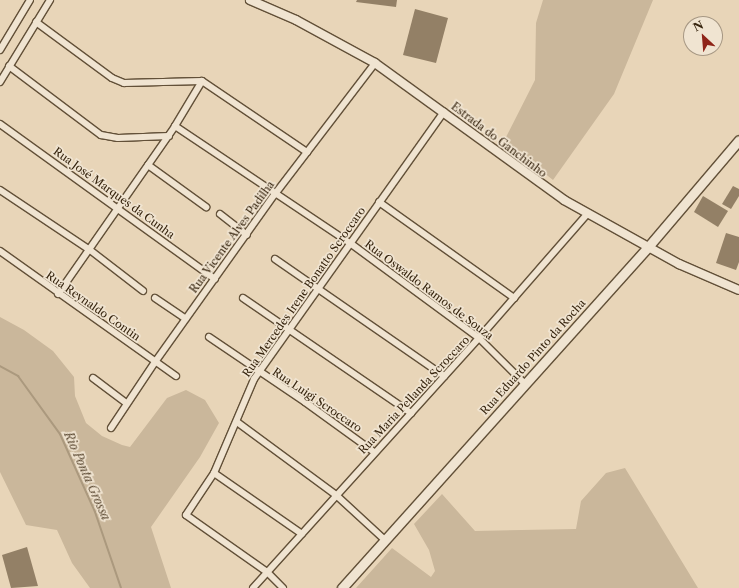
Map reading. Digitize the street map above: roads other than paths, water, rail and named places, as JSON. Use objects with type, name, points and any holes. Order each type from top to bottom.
[{"type":"main road","name":"Rua Eduardo Pinto da Rocha","points":[[342,588],[648,247],[739,140]]},
{"type":"street","points":[[0,50],[30,0]]},
{"type":"street","points":[[0,82],[50,0]]},
{"type":"street","name":"Estrada do Ganchinho","points":[[250,0],[296,20],[375,63],[444,112],[540,184],[587,214],[695,272],[739,290]]},
{"type":"street","points":[[36,22],[112,78],[124,83],[202,81],[307,152]]},
{"type":"street","name":"Rua Vicente Alves Padilha","points":[[111,428],[126,403],[275,194],[375,63]]},
{"type":"street","points":[[10,66],[101,135],[118,138],[169,136]]},
{"type":"street","points":[[58,294],[169,136],[202,81]]},
{"type":"street","name":"Rua Mercedes Irene Bonatto Scroccaro","points":[[267,572],[186,515],[214,473],[259,372],[444,112]]},
{"type":"street","name":"Rua José Marques da Cunha","points":[[0,124],[119,208],[215,279]]},
{"type":"street","name":"Rua Oswaldo Ramos de Souza","points":[[175,126],[350,243],[479,338],[525,384]]},
{"type":"street","points":[[148,165],[206,207]]},
{"type":"street","points":[[0,190],[90,250],[143,292]]},
{"type":"street","points":[[379,202],[514,298]]},
{"type":"street","points":[[220,214],[247,235]]},
{"type":"street","name":"Rua Maria Pellanda Scroccaro","points":[[253,588],[374,452],[479,338],[587,214]]},
{"type":"street","name":"Rua Reynaldo Contin","points":[[0,251],[58,294],[176,376]]},
{"type":"street","points":[[275,259],[444,376]]},
{"type":"street","points":[[155,298],[186,319]]},
{"type":"street","points":[[243,298],[410,413]]},
{"type":"street","name":"Rua Luigi Scroccaro","points":[[209,337],[311,406],[374,452]]},
{"type":"street","points":[[93,378],[126,403]]},
{"type":"street","points":[[237,422],[283,454],[336,495],[385,540]]},
{"type":"street","points":[[214,473],[302,534]]},
{"type":"street","points":[[267,572],[283,588]]},
{"type":"waterway","name":"Rio Ponta Grossa","points":[[0,366],[18,376],[60,434],[95,512],[121,588]]}]
